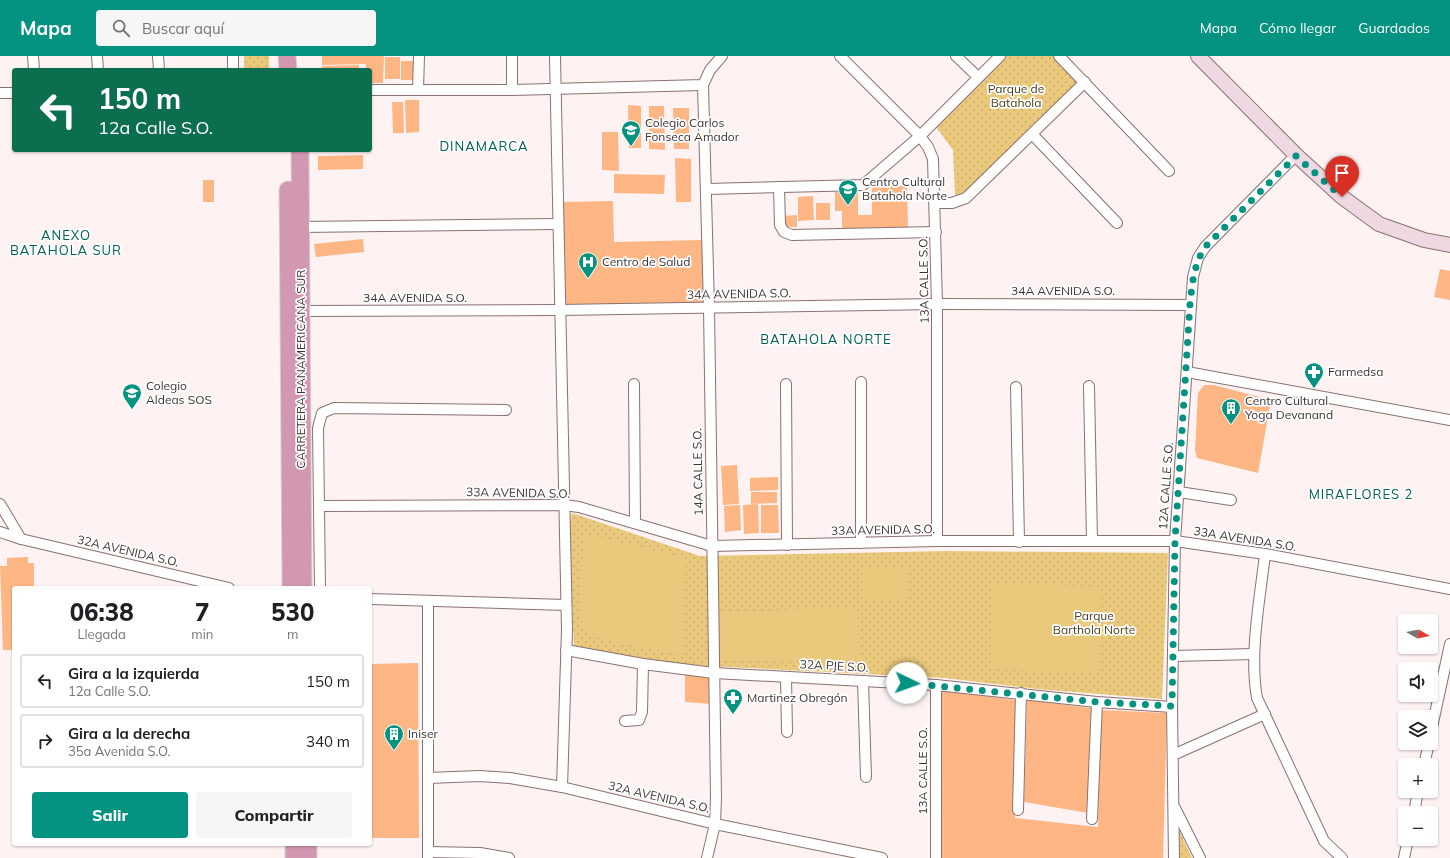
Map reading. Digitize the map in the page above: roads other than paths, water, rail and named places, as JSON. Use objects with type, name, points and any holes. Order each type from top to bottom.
[{"type":"highway","points":[[287,56],[288,68]]},
{"type":"highway","points":[[299,56],[299,68]]},
{"type":"highway","name":"CARRETERA PANAMERICANA SUR","points":[[288,152],[295,312],[303,586]]},
{"type":"highway","name":"CARRETERA PANAMERICANA SUR","points":[[291,586],[295,312],[300,227],[300,152]]},
{"type":"highway","points":[[294,846],[294,858]]},
{"type":"highway","points":[[308,846],[308,858]]},
{"type":"main road","points":[[1198,56],[1296,156],[1342,197],[1373,220],[1400,232],[1450,245]]},
{"type":"street","points":[[33,56],[34,68]]},
{"type":"street","points":[[97,56],[98,68]]},
{"type":"street","points":[[158,56],[158,68]]},
{"type":"street","points":[[233,56],[233,68]]},
{"type":"street","points":[[418,56],[418,90]]},
{"type":"street","points":[[512,56],[512,90]]},
{"type":"street","points":[[555,56],[566,605],[562,788]]},
{"type":"street","points":[[372,90],[512,90],[703,85],[710,70],[722,56]]},
{"type":"street","name":"13A CALLE S.O.","points":[[840,56],[920,136],[928,147],[933,159],[937,304],[937,541]]},
{"type":"street","points":[[956,56],[978,77]]},
{"type":"street","points":[[707,189],[863,185],[920,136],[1000,56]]},
{"type":"street","points":[[1059,56],[1169,171]]},
{"type":"street","points":[[935,203],[952,203],[966,198],[1085,82]]},
{"type":"street","name":"14A CALLE S.O.","points":[[703,85],[707,189],[716,798],[715,824],[707,858]]},
{"type":"street","points":[[0,93],[12,93]]},
{"type":"street","points":[[1032,134],[1117,223]]},
{"type":"street","name":"12A CALLE S.O.","points":[[1174,858],[1172,706],[1175,541],[1187,372],[1190,304],[1196,264],[1205,247],[1296,156]]},
{"type":"street","points":[[779,187],[780,225],[784,232],[792,235],[936,232]]},
{"type":"street","points":[[300,227],[558,224]]},
{"type":"street","name":"34A AVENIDA S.O.","points":[[295,312],[559,310],[937,304],[1190,304]]},
{"type":"street","points":[[1187,372],[1450,420]]},
{"type":"street","points":[[861,382],[861,543]]},
{"type":"street","points":[[634,384],[635,523]]},
{"type":"street","points":[[786,384],[786,545]]},
{"type":"street","points":[[1016,386],[1019,542]]},
{"type":"street","points":[[1089,386],[1092,542]]},
{"type":"street","points":[[320,586],[318,428],[322,413],[334,408],[506,410]]},
{"type":"street","points":[[1179,492],[1231,500]]},
{"type":"street","points":[[0,504],[21,539]]},
{"type":"street","name":"33A AVENIDA S.O.","points":[[319,506],[564,505],[579,507],[712,546],[937,541],[1175,541],[1265,554],[1450,589]]},
{"type":"street","name":"32A AVENIDA S.O.","points":[[0,532],[21,539],[221,586]]},
{"type":"street","points":[[1265,554],[1254,654],[1254,682],[1257,698],[1324,841],[1342,858]]},
{"type":"street","points":[[372,599],[566,605]]},
{"type":"street","points":[[428,602],[428,855],[480,854],[509,858]]},
{"type":"street","points":[[1436,710],[1450,644]]},
{"type":"street","name":"32A PJE S.O.","points":[[566,650],[643,664],[714,673],[936,685],[1097,702],[1172,706]]},
{"type":"street","points":[[1173,656],[1254,654]]},
{"type":"street","points":[[625,721],[639,720],[642,712],[643,664]]},
{"type":"street","points":[[786,677],[787,732]]},
{"type":"street","points":[[863,681],[866,777]]},
{"type":"street","name":"13A CALLE S.O.","points":[[936,685],[936,858]]},
{"type":"street","points":[[1018,810],[1021,693]]},
{"type":"street","points":[[1092,819],[1097,702]]},
{"type":"street","points":[[1173,756],[1265,714]]},
{"type":"street","name":"32A AVENIDA S.O.","points":[[428,778],[478,776],[510,778],[562,788],[715,824],[882,858]]},
{"type":"street","points":[[1174,805],[1200,858]]},
{"type":"street","points":[[1404,858],[1407,846]]},
{"type":"place","name":"Colegio Carlos Fonseca Amador","points":[[631,147]]},
{"type":"place","name":"Centro Cultural Batahola Norte","points":[[848,206]]},
{"type":"place","name":"Centro de Salud","points":[[588,279]]},
{"type":"place","name":"Farmedsa","points":[[1314,389]]},
{"type":"place","name":"Colegio Aldeas SOS","points":[[132,410]]},
{"type":"place","name":"Centro Cultural Yoga Devanand","points":[[1231,425]]},
{"type":"place","name":"Martinez Obregón","points":[[733,715]]},
{"type":"place","name":"Iniser","points":[[394,751]]},
{"type":"district","name":"DINAMARCA","points":[[484,146]]},
{"type":"district","name":"ANEXO BATAHOLA SUR","points":[[66,242]]},
{"type":"district","name":"BATAHOLA NORTE","points":[[826,339]]},
{"type":"district","name":"MIRAFLORES 2","points":[[1361,494]]},
{"type":"park label","name":"Parque de Batahola","points":[[1016,96]]},
{"type":"park label","name":"Parque Barthola Norte","points":[[1094,623]]}]
